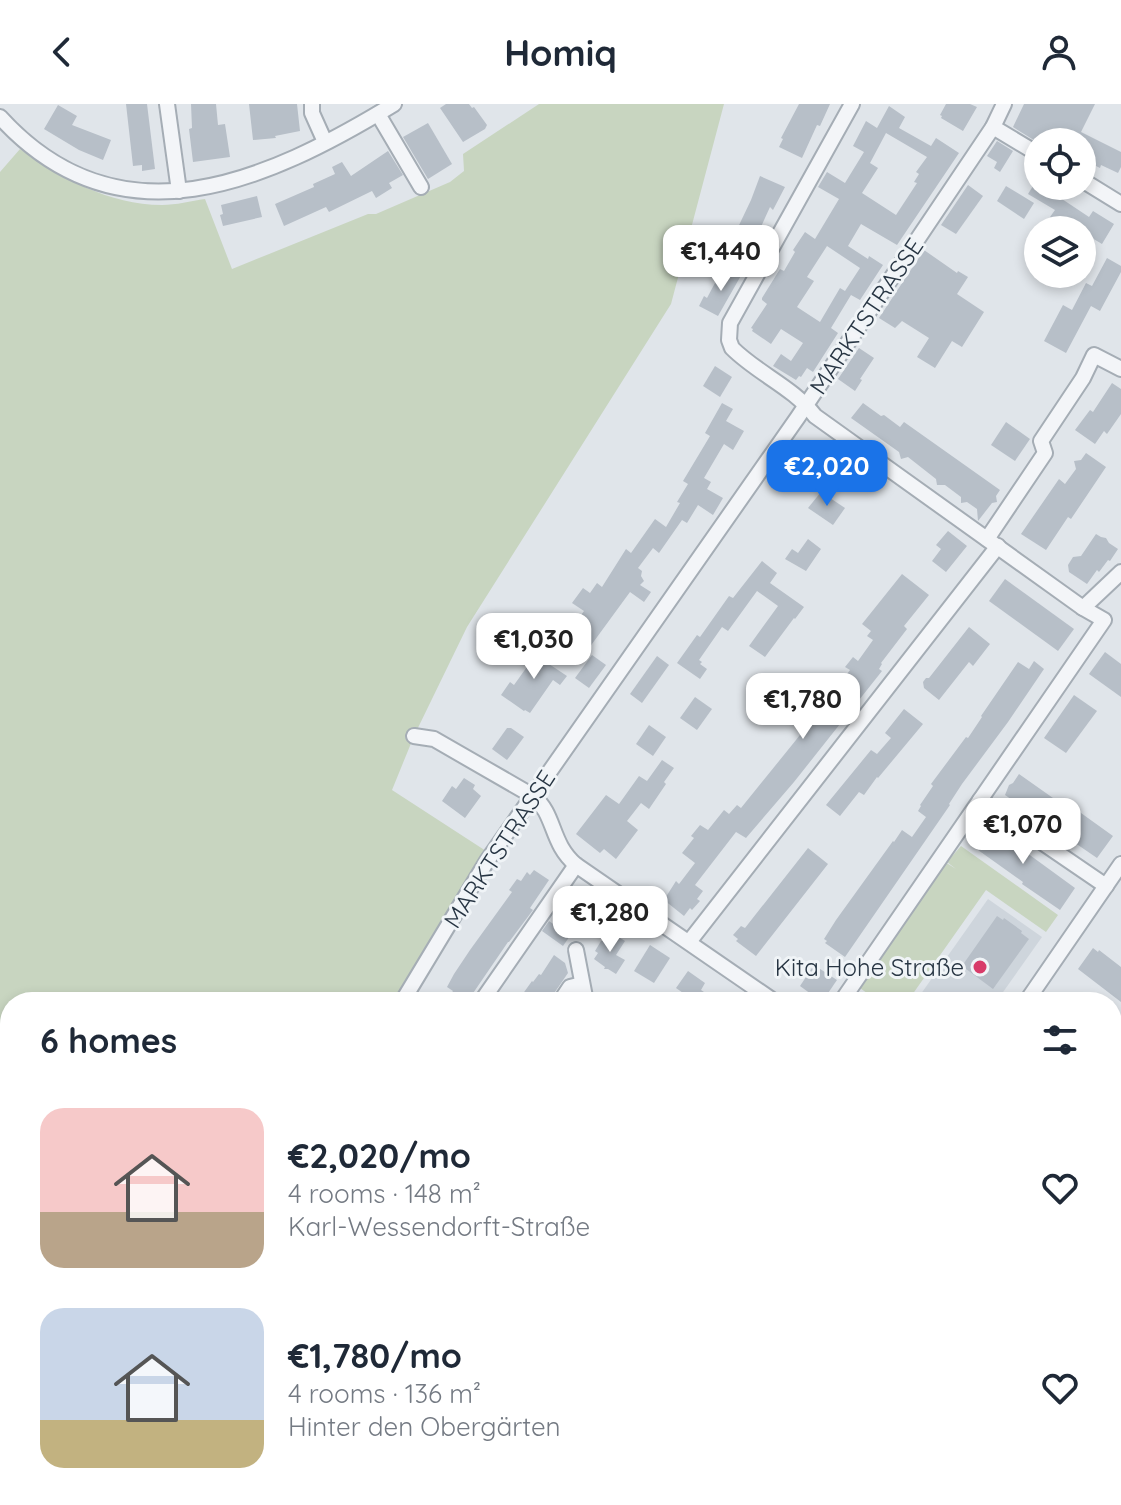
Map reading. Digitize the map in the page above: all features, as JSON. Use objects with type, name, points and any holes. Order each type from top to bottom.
[{"type":"street","points":[[167,104],[179,191]]},
{"type":"street","points":[[312,104],[312,113],[325,142]]},
{"type":"street","points":[[0,117],[29,146],[56,165],[83,178],[112,188],[160,193],[241,178],[273,166],[394,104]]},
{"type":"street","points":[[848,992],[1104,620],[815,416],[806,405],[732,348],[728,331],[730,323],[852,104]]},
{"type":"street","name":"MARKTSTRASSE","points":[[408,992],[487,861],[806,405],[993,127],[1004,104]]},
{"type":"street","points":[[378,114],[421,187]]},
{"type":"street","points":[[993,127],[1024,146]]},
{"type":"street","points":[[1096,189],[1121,204]]},
{"type":"street","points":[[689,942],[992,542],[1045,453],[1041,441],[1083,378],[1094,355],[1121,369]]},
{"type":"street","points":[[1083,608],[1121,572]]},
{"type":"street","points":[[414,736],[434,739],[533,796],[546,812],[560,847],[576,865],[758,992]]},
{"type":"street","points":[[980,800],[1106,886]]},
{"type":"street","points":[[1033,992],[1121,864]]},
{"type":"street","points":[[488,992],[576,865]]},
{"type":"street","points":[[576,950],[584,992]]},
{"type":"street","points":[[567,992],[570,987],[582,984]]},
{"type":"shaded area","name":"Kita Hohe Straße","points":[[988,899],[1042,937],[1003,992],[922,992]]},
{"type":"green space","points":[[539,104],[724,104],[671,304],[467,627],[414,736],[392,790],[486,851],[401,992],[0,992],[0,172],[20,149],[87,188],[123,200],[162,205],[205,199],[232,269],[450,182],[464,171],[463,154]]},
{"type":"green space","points":[[961,846],[1058,915],[1046,932],[986,890],[914,992],[865,992],[860,988],[945,862],[956,869],[947,862]]},
{"type":"building","points":[[126,104],[147,104],[155,169],[142,171],[142,165],[133,166]]},
{"type":"building","points":[[191,104],[216,104],[218,125],[225,124],[230,157],[193,162],[189,129],[192,128]]},
{"type":"building","points":[[249,104],[297,104],[300,131],[253,140]]},
{"type":"building","points":[[446,104],[469,104],[474,107],[487,125],[485,129],[463,142],[440,108]]},
{"type":"building","points":[[799,104],[830,104],[802,158],[779,147]]},
{"type":"building","points":[[946,104],[977,107],[963,131],[941,118]]},
{"type":"building","points":[[1024,104],[1095,104],[1083,128],[1024,128],[1024,134],[1013,127]]},
{"type":"building","points":[[58,105],[77,116],[72,125],[111,140],[103,160],[44,129]]},
{"type":"building","points":[[889,106],[905,117],[899,128],[931,146],[936,138],[959,153],[897,245],[861,224],[848,246],[883,265],[860,300],[851,295],[831,328],[838,333],[813,372],[807,368],[796,380],[773,366],[781,354],[791,361],[803,343],[781,329],[771,344],[751,328],[767,304],[762,298],[780,269],[784,271],[805,232],[815,239],[839,199],[818,187],[827,172],[845,183],[864,152],[853,146],[866,121],[877,128]],"holes":[[[886,133],[927,157],[916,172],[919,174],[914,182],[917,183],[896,215],[862,193],[878,168],[870,163]],[[827,246],[860,268],[845,291],[840,288],[820,322],[797,307],[814,281],[807,277]]]},
{"type":"building","points":[[428,123],[452,164],[428,179],[403,137]]},
{"type":"building","points":[[1096,140],[1121,152],[1118,173],[1101,165],[1100,168],[1096,166]]},
{"type":"building","points":[[997,141],[1013,151],[1000,172],[994,168],[997,162],[987,156]]},
{"type":"building","points":[[388,151],[403,175],[389,183],[392,188],[376,198],[372,191],[329,212],[326,207],[284,226],[275,204],[335,174],[332,167],[342,162],[351,176]]},
{"type":"building","points":[[760,176],[785,187],[773,210],[770,207],[750,251],[731,242]]},
{"type":"building","points":[[968,185],[983,196],[956,234],[941,225]]},
{"type":"building","points":[[1006,186],[1024,197],[1024,200],[1034,203],[1024,219],[997,201]]},
{"type":"building","points":[[257,196],[262,217],[223,226],[221,205]]},
{"type":"building","points":[[1038,200],[1064,200],[1088,216],[1051,216],[1055,210]]},
{"type":"building","points":[[1093,211],[1114,224],[1102,244],[1096,240],[1096,216],[1090,216]]},
{"type":"building","points":[[924,250],[968,277],[957,294],[984,312],[962,347],[952,341],[935,368],[917,357],[929,338],[902,321],[895,328],[879,318]]},
{"type":"building","points":[[1107,258],[1121,266],[1121,272],[1100,311],[1091,306],[1066,353],[1044,341],[1063,305],[1072,310],[1083,288],[1096,288],[1096,279]]},
{"type":"building","points":[[732,266],[743,272],[718,316],[699,306],[715,283],[720,286]]},
{"type":"building","points":[[859,348],[874,358],[855,391],[838,379]]},
{"type":"building","points":[[715,366],[732,377],[720,397],[703,386]]},
{"type":"building","points":[[1112,383],[1121,389],[1121,414],[1107,434],[1104,431],[1095,444],[1075,430],[1090,410],[1093,412]]},
{"type":"building","points":[[722,403],[733,409],[726,421],[744,431],[733,450],[724,444],[704,478],[711,482],[707,489],[723,498],[713,515],[698,505],[687,523],[682,520],[659,553],[653,548],[638,568],[644,581],[640,585],[651,592],[644,602],[630,592],[581,659],[560,644],[584,611],[572,603],[583,588],[590,593],[597,583],[602,587],[626,549],[631,553],[655,519],[666,527],[688,484],[683,481],[710,436],[705,433]]},
{"type":"building","points":[[863,403],[900,427],[904,422],[1000,490],[996,496],[997,502],[992,503],[978,521],[977,509],[967,502],[961,503],[961,497],[945,485],[937,485],[936,479],[908,457],[901,459],[899,452],[851,418]]},
{"type":"building","points":[[1006,422],[1030,439],[1015,461],[991,445]]},
{"type":"building","points":[[820,443],[847,461],[835,478],[809,459]]},
{"type":"building","points":[[1086,453],[1106,467],[1046,550],[1021,534],[1059,479],[1065,484],[1076,469],[1074,461],[1081,460]]},
{"type":"building","points":[[821,492],[845,508],[833,525],[808,508]]},
{"type":"building","points":[[948,531],[967,546],[946,572],[932,561],[941,549],[936,545]]},
{"type":"building","points":[[1096,534],[1118,549],[1087,584],[1069,572],[1068,565],[1073,557],[1081,556]]},
{"type":"building","points":[[808,539],[821,549],[806,571],[785,559],[792,549],[798,553]]},
{"type":"building","points":[[762,561],[777,573],[770,583],[804,607],[765,657],[749,646],[778,606],[757,591],[728,631],[722,627],[699,660],[707,669],[700,679],[677,663],[729,596],[733,598]]},
{"type":"building","points":[[902,574],[929,595],[904,626],[907,629],[881,663],[879,669],[882,671],[746,838],[736,832],[695,885],[703,891],[697,899],[700,901],[684,916],[664,900],[676,881],[679,884],[695,863],[682,853],[694,838],[691,836],[700,825],[708,830],[724,810],[729,814],[737,805],[741,808],[796,740],[850,670],[845,667],[853,657],[858,661],[873,640],[867,636],[871,631],[862,624]]},
{"type":"building","points":[[1005,579],[1074,629],[1058,651],[989,601]]},
{"type":"building","points":[[969,627],[990,644],[973,666],[969,662],[939,700],[924,688],[923,682]]},
{"type":"building","points":[[544,643],[557,653],[549,664],[567,676],[560,685],[553,680],[530,713],[501,695],[510,682],[514,685]]},
{"type":"building","points":[[1105,652],[1121,664],[1121,697],[1089,674]]},
{"type":"building","points":[[592,655],[606,665],[589,688],[575,678]]},
{"type":"building","points":[[657,656],[669,665],[642,703],[630,694]]},
{"type":"building","points":[[1034,661],[1044,669],[845,957],[824,939],[836,920],[902,830],[912,837],[926,817],[918,811],[933,786],[931,784],[968,738],[1018,662],[1029,669]]},
{"type":"building","points":[[1074,695],[1097,711],[1066,753],[1044,738]]},
{"type":"building","points":[[695,697],[712,709],[697,730],[680,718]]},
{"type":"building","points":[[904,709],[923,724],[864,795],[859,792],[840,816],[826,805],[871,750],[877,754],[891,738],[885,733]]},
{"type":"building","points":[[649,725],[666,737],[653,756],[636,744]]},
{"type":"building","points":[[507,728],[524,737],[507,760],[492,749]]},
{"type":"building","points":[[662,760],[674,768],[649,809],[641,803],[627,821],[638,830],[616,859],[604,849],[600,853],[576,834],[606,795],[619,804],[639,776],[647,781]]},
{"type":"building","points":[[1019,774],[1113,836],[1097,858],[1005,795]]},
{"type":"building","points":[[464,778],[475,785],[473,789],[481,796],[465,818],[442,801],[452,786],[456,789]]},
{"type":"building","points":[[986,823],[1075,888],[1060,910],[971,845]]},
{"type":"building","points":[[808,848],[828,864],[756,956],[736,941],[738,939],[733,935],[741,926],[745,928]]},
{"type":"building","points":[[534,870],[549,880],[530,908],[533,910],[474,992],[452,992],[447,987],[454,974],[512,892],[509,890],[517,879],[521,881],[527,872],[530,875]]},
{"type":"building","points":[[585,897],[595,904],[587,915],[577,908]]},
{"type":"building","points":[[997,916],[1004,918],[1029,939],[993,989],[962,966]]},
{"type":"building","points":[[549,921],[570,936],[563,946],[542,931]]},
{"type":"building","points":[[614,934],[625,941],[616,955],[625,960],[616,974],[604,969],[594,959],[601,941],[612,941]]},
{"type":"building","points":[[650,945],[670,958],[654,983],[634,971]]},
{"type":"building","points":[[1093,948],[1099,950],[1121,967],[1121,992],[1108,992],[1078,969]]},
{"type":"building","points":[[554,955],[565,963],[568,973],[555,992],[524,992],[541,975]]},
{"type":"building","points":[[814,965],[837,980],[829,992],[808,992],[800,986]]},
{"type":"building","points":[[688,971],[705,983],[701,990],[704,992],[682,992],[676,988]]},
{"type":"place","name":"Kita Hohe Straße","points":[[980,967]]}]
